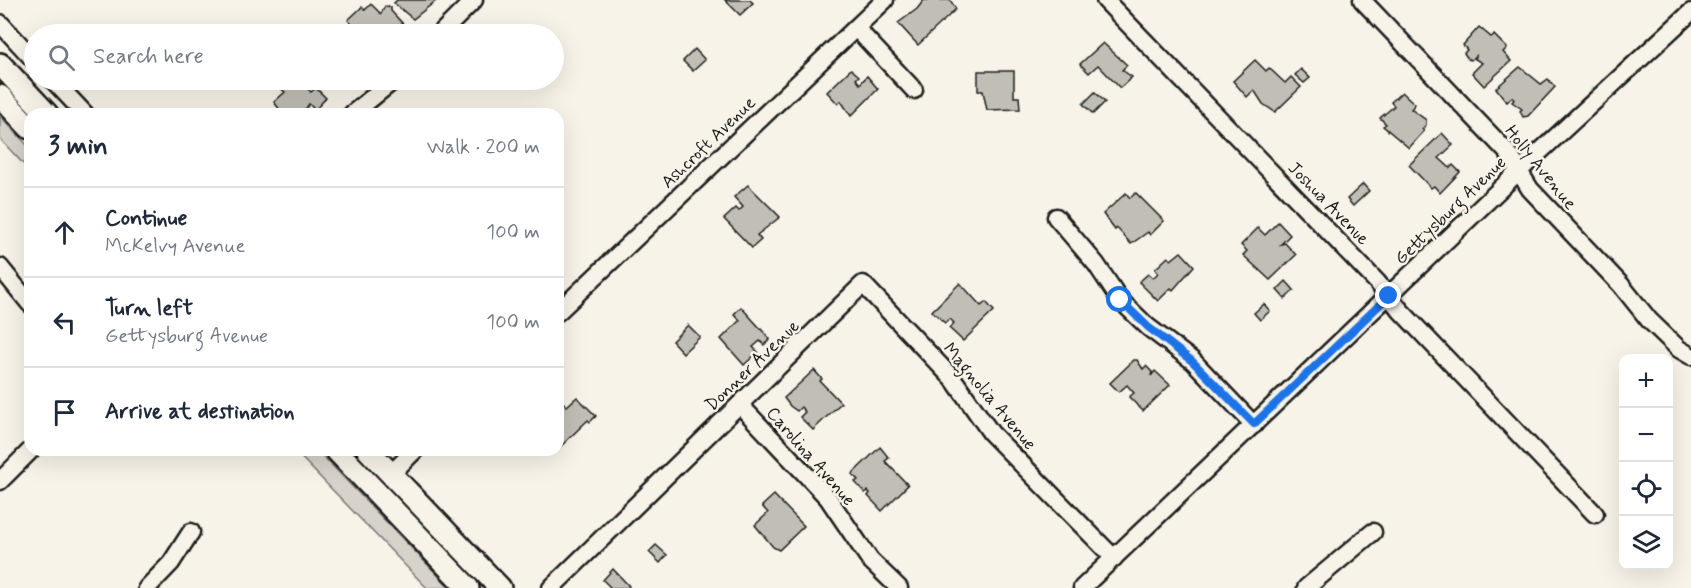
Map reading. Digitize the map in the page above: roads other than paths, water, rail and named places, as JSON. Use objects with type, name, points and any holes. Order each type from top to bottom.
[{"type":"main road","points":[[0,64],[24,90]]},
{"type":"main road","points":[[24,90],[41,108]]},
{"type":"main road","points":[[0,96],[24,122]]},
{"type":"main road","points":[[342,456],[468,588]]},
{"type":"main road","points":[[374,456],[500,588]]},
{"type":"street","points":[[450,24],[474,0]]},
{"type":"street","name":"Ashcroft Avenue","points":[[564,306],[885,0]]},
{"type":"street","name":"Joshua Avenue","points":[[1105,0],[1595,514]]},
{"type":"street","name":"Holly Avenue","points":[[1362,0],[1508,153],[1530,189],[1621,285],[1662,334],[1691,356]]},
{"type":"street","name":"Gettysburg Avenue","points":[[1082,588],[1519,171],[1691,12]]},
{"type":"street","points":[[0,23],[24,49]]},
{"type":"street","points":[[856,28],[914,90]]},
{"type":"street","points":[[62,90],[79,108]]},
{"type":"street","points":[[359,108],[382,90]]},
{"type":"street","points":[[1056,217],[1096,264],[1120,300],[1148,327],[1192,361],[1254,424]]},
{"type":"street","points":[[0,267],[24,297]]},
{"type":"street","name":"Donner Avenue","points":[[551,588],[863,284]]},
{"type":"street","name":"Magnolia Avenue","points":[[863,284],[954,380],[991,433],[1114,558]]},
{"type":"street","name":"Carolina Avenue","points":[[740,405],[828,498],[870,560],[899,588]]},
{"type":"street","points":[[0,481],[25,456]]},
{"type":"street","points":[[391,474],[409,456]]},
{"type":"street","points":[[147,588],[171,563],[191,532]]},
{"type":"street","points":[[1306,588],[1373,532]]}]
